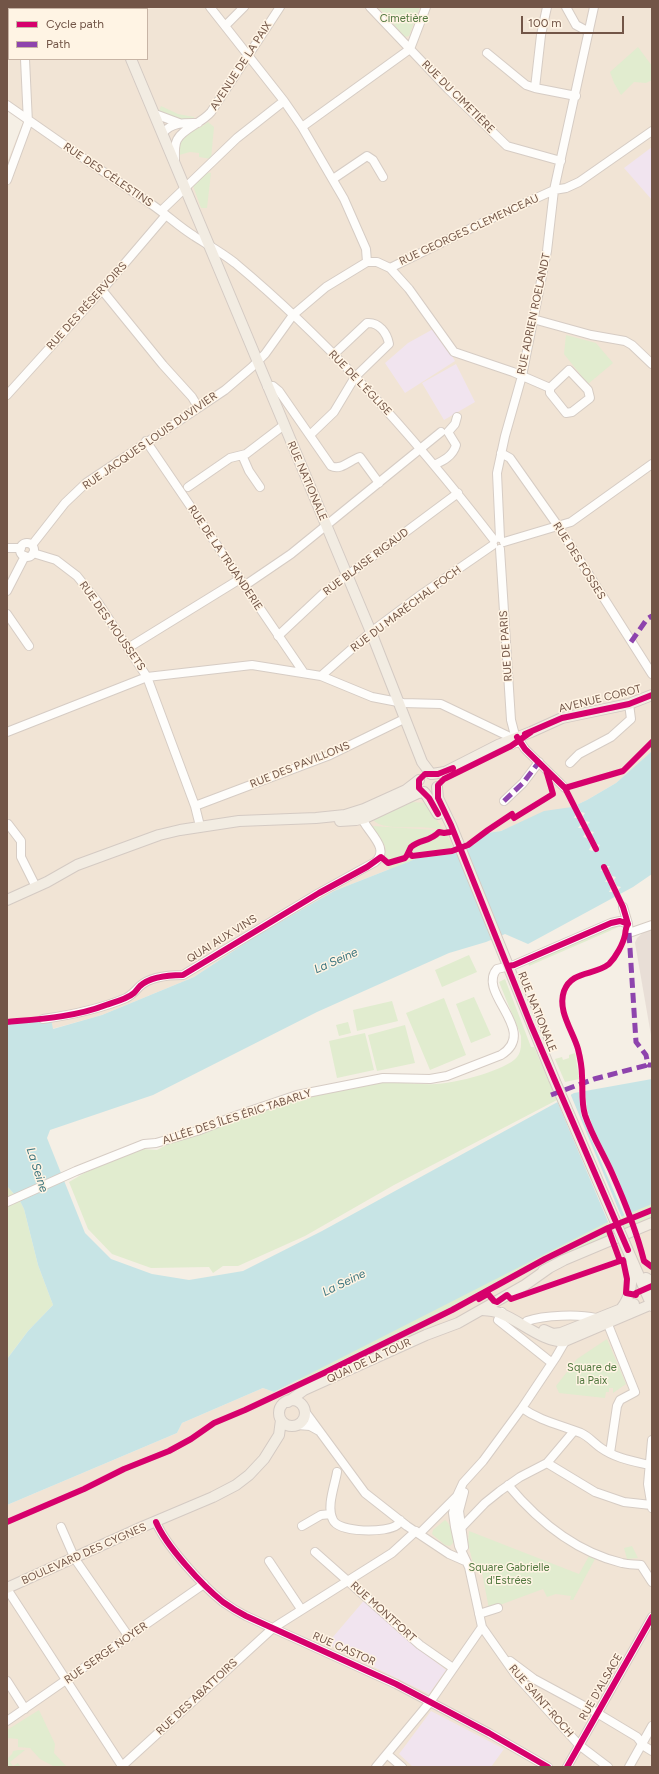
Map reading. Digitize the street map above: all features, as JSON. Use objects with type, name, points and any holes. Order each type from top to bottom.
[{"type":"main road","name":"RUE NATIONALE","points":[[132,60],[346,576],[371,632],[404,719],[424,765],[431,774]]},
{"type":"main road","name":"AVENUE COROT","points":[[437,786],[446,778],[531,732],[562,718],[629,704],[652,695]]},
{"type":"main road","name":"RUE NATIONALE","points":[[404,719],[406,737],[418,770],[419,779]]},
{"type":"main road","name":"AVENUE COROT","points":[[431,774],[445,772],[515,741]]},
{"type":"main road","points":[[7,900],[47,882],[73,867],[159,835],[200,826],[261,820],[360,815],[418,793],[434,791],[437,786],[437,780],[431,774],[425,774],[406,790],[360,815]]},
{"type":"main road","points":[[419,779],[418,786],[425,792]]},
{"type":"main road","name":"RUE NATIONALE","points":[[437,786],[438,798],[451,825],[554,1079],[628,1251]]},
{"type":"main road","name":"RUE NATIONALE","points":[[425,792],[459,846]]},
{"type":"main road","points":[[426,1335],[571,1257],[652,1223]]},
{"type":"main road","points":[[628,1251],[649,1280],[651,1300]]},
{"type":"main road","points":[[628,1251],[651,1300]]},
{"type":"main road","points":[[621,1309],[631,1291],[628,1251]]},
{"type":"main road","points":[[499,1297],[511,1312],[553,1334],[570,1330],[596,1318],[651,1300]]},
{"type":"main road","points":[[426,1335],[458,1323],[483,1310],[499,1297]]},
{"type":"main road","points":[[499,1297],[501,1315]]},
{"type":"main road","points":[[483,1310],[501,1315],[553,1340],[565,1341],[651,1300]]},
{"type":"main road","name":"QUAI DE LA TOUR","points":[[288,1402],[301,1392],[426,1335]]},
{"type":"main road","name":"QUAI DE LA TOUR","points":[[304,1409],[305,1396],[313,1387]]},
{"type":"main road","points":[[288,1402],[298,1402],[304,1409],[303,1420],[295,1425],[287,1425],[281,1420],[280,1410],[283,1405],[288,1402]]},
{"type":"main road","name":"BOULEVARD DES CYGNES","points":[[7,1589],[236,1485],[256,1469],[276,1440],[280,1431],[281,1420]]},
{"type":"main road","name":"BOULEVARD DES CYGNES","points":[[276,1440],[295,1425]]},
{"type":"street","points":[[210,7],[284,101],[302,127],[344,199],[366,249],[367,262],[326,287],[293,315],[258,362]]},
{"type":"street","points":[[224,26],[244,7]]},
{"type":"street","name":"AVENUE DE LA PAIX","points":[[163,133],[182,133],[200,123],[211,112],[280,7]]},
{"type":"street","name":"RUE DU CIMETIÈRE","points":[[370,7],[507,146],[561,160]]},
{"type":"street","points":[[302,127],[410,49],[426,7]]},
{"type":"street","points":[[536,88],[541,35],[547,7]]},
{"type":"street","points":[[566,7],[576,25],[588,32]]},
{"type":"street","name":"RUE ADRIEN ROELANDT","points":[[505,436],[522,376],[547,251],[554,190],[576,96],[594,7]]},
{"type":"street","points":[[487,53],[526,85],[576,96]]},
{"type":"street","points":[[7,180],[28,123],[25,60]]},
{"type":"street","name":"RUE DES RÉSERVOIRS","points":[[7,395],[102,290],[185,188],[237,138],[284,101]]},
{"type":"street","name":"RUE DES CÉLESTINS","points":[[7,105],[164,213],[194,236],[208,244]]},
{"type":"street","points":[[155,114],[179,123]]},
{"type":"street","points":[[163,133],[170,126],[179,123],[200,123]]},
{"type":"street","name":"RUE GEORGES CLEMENCEAU","points":[[367,262],[377,262],[390,268],[554,190],[566,188],[579,182],[652,131]]},
{"type":"street","points":[[175,163],[176,145],[182,133]]},
{"type":"street","points":[[333,179],[367,156],[373,160],[383,177]]},
{"type":"street","name":"RUE DE L'ÉGLISE","points":[[208,244],[235,264],[293,315],[393,416],[498,543]]},
{"type":"street","points":[[390,268],[408,289],[454,352],[522,376],[550,388]]},
{"type":"street","points":[[102,290],[163,365],[192,397],[198,407]]},
{"type":"street","points":[[533,319],[591,335],[625,341],[650,359]]},
{"type":"street","points":[[310,435],[334,412],[355,377],[389,344],[388,336],[380,327],[372,322],[367,323],[333,355]]},
{"type":"street","name":"RUE JACQUES LOUIS DUVIVIER","points":[[33,548],[65,503],[86,483],[146,441],[224,390],[258,362]]},
{"type":"street","points":[[569,370],[588,390],[590,398],[572,412],[566,413],[550,393],[550,388],[569,370]]},
{"type":"street","points":[[267,386],[273,386],[279,391],[331,466],[339,468],[360,457],[379,483]]},
{"type":"street","points":[[434,465],[442,461],[454,451],[456,445],[448,432],[455,424],[457,417]]},
{"type":"street","points":[[185,490],[230,458],[246,454],[284,425]]},
{"type":"street","points":[[128,648],[291,554],[325,525],[421,450],[441,432]]},
{"type":"street","name":"RUE DE PARIS","points":[[505,436],[497,473],[498,543],[511,720],[515,741]]},
{"type":"street","name":"RUE DE LA TRUANDERIE","points":[[146,441],[185,490],[242,583],[304,673]]},
{"type":"street","name":"RUE DES FOSSES","points":[[501,453],[510,458],[558,526],[652,674]]},
{"type":"street","points":[[242,455],[249,471],[260,487]]},
{"type":"street","name":"RUE DU MARÉCHAL FOCH","points":[[321,676],[371,632],[422,594],[498,543],[570,522],[652,464]]},
{"type":"street","name":"RUE BLAISE RIGAUD","points":[[278,636],[312,604],[346,576],[458,493]]},
{"type":"street","points":[[7,548],[23,552],[30,556],[33,548],[29,543],[24,544],[23,552],[7,591]]},
{"type":"street","name":"RUE DES MOUSSETS","points":[[33,548],[56,560],[77,576],[97,601],[147,677],[195,806],[200,826]]},
{"type":"street","points":[[7,614],[29,646]]},
{"type":"street","points":[[7,732],[147,677],[252,665],[321,676],[372,697],[398,701],[441,704],[508,736],[565,788]]},
{"type":"street","points":[[570,763],[579,754],[611,737],[631,718],[629,704]]},
{"type":"street","name":"RUE DES PAVILLONS","points":[[195,806],[330,755],[404,719]]},
{"type":"street","points":[[504,801],[523,783],[538,762]]},
{"type":"street","name":"QUAI AUX VINS","points":[[43,1019],[69,1015],[105,1006],[126,998],[134,993],[140,986],[158,977],[167,975],[183,975],[319,893],[375,862],[381,858],[382,852],[380,846],[360,815]]},
{"type":"street","points":[[8,824],[21,841],[21,857],[36,887]]},
{"type":"street","points":[[623,907],[629,933],[652,925]]},
{"type":"street","points":[[508,966],[514,965],[611,923],[620,921],[628,924]]},
{"type":"street","name":"ALLÉE DES ÎLES ÉRIC TABARLY","points":[[11,1201],[76,1171],[144,1144],[156,1143],[197,1131],[238,1114],[296,1095],[383,1078],[436,1078],[447,1076],[501,1055],[511,1046],[514,1039],[514,1030],[493,987],[493,978],[497,969],[508,966]]},
{"type":"street","points":[[501,1315],[552,1362]]},
{"type":"street","points":[[527,1321],[536,1318],[590,1316],[596,1318]]},
{"type":"street","points":[[607,1322],[635,1392],[620,1400],[617,1406],[610,1453]]},
{"type":"street","points":[[462,1544],[454,1527],[454,1507],[461,1486],[470,1477],[522,1408],[565,1341],[570,1330]]},
{"type":"street","points":[[522,1408],[533,1415],[583,1433],[600,1448],[616,1456],[650,1465]]},
{"type":"street","points":[[304,1409],[365,1493],[417,1533],[467,1564]]},
{"type":"street","points":[[295,1425],[310,1426],[320,1432]]},
{"type":"street","points":[[461,1528],[484,1503],[508,1485],[547,1463],[574,1431]]},
{"type":"street","points":[[547,1463],[595,1492],[624,1502],[651,1507],[648,1484],[652,1440]]},
{"type":"street","points":[[337,1472],[331,1514],[336,1524],[349,1529],[390,1528],[397,1525],[400,1520]]},
{"type":"street","points":[[454,1507],[463,1494],[470,1477]]},
{"type":"street","points":[[508,1485],[525,1506],[544,1523],[564,1537],[594,1554],[622,1563],[641,1565],[652,1582]]},
{"type":"street","points":[[376,1767],[430,1702],[482,1627],[462,1544],[461,1528],[454,1507]]},
{"type":"street","name":"RUE DES ABATTOIRS","points":[[122,1766],[273,1628],[392,1553],[454,1507]]},
{"type":"street","points":[[302,1526],[321,1515],[331,1514]]},
{"type":"street","name":"RUE CASTOR","points":[[156,1522],[177,1554],[204,1584],[230,1607],[396,1684],[548,1767]]},
{"type":"street","points":[[61,1527],[75,1559],[129,1637]]},
{"type":"street","points":[[449,1554],[462,1544]]},
{"type":"street","name":"RUE MONTFORT","points":[[315,1552],[420,1645],[453,1668]]},
{"type":"street","points":[[270,1561],[301,1609]]},
{"type":"street","name":"RUE SERGE NOYER","points":[[7,1721],[66,1682],[204,1584]]},
{"type":"street","points":[[7,1589],[122,1766]]},
{"type":"street","points":[[479,1614],[498,1608]]},
{"type":"street","name":"RUE D'ALSACE","points":[[567,1767],[652,1617]]},
{"type":"street","name":"RUE SAINT-ROCH","points":[[482,1627],[515,1674],[579,1745],[608,1767]]},
{"type":"street","points":[[503,1656],[534,1679],[597,1713],[637,1738],[643,1745],[652,1751]]},
{"type":"street","points":[[7,1681],[25,1709]]},
{"type":"street","points":[[629,1767],[643,1745],[652,1726]]},
{"type":"street","points":[[387,1754],[402,1767]]},
{"type":"shaded area","points":[[7,7],[652,7],[652,751],[616,783],[572,807],[517,824],[501,831],[487,833],[475,844],[453,854],[418,858],[334,891],[256,936],[194,977],[102,1015],[52,1029],[51,1020],[7,1024],[7,163],[23,122],[7,110]]},
{"type":"shaded area","points":[[652,147],[652,200],[624,168]]},
{"type":"shaded area","points":[[435,328],[455,361],[405,393],[385,363],[408,343]]},
{"type":"shaded area","points":[[456,364],[475,402],[444,420],[422,383]]},
{"type":"shaded area","points":[[652,928],[652,1041],[635,943],[637,938],[646,930]]},
{"type":"shaded area","points":[[652,1204],[652,1767],[7,1767],[7,1505],[177,1433],[182,1423],[263,1388],[274,1392],[608,1222]]},
{"type":"shaded area","points":[[367,1597],[393,1628],[446,1670],[429,1694],[327,1644]]},
{"type":"shaded area","points":[[431,1711],[504,1749],[491,1767],[413,1767],[399,1754]]},
{"type":"green space","name":"Cimetière","points":[[378,7],[420,7],[409,36],[405,37]]},
{"type":"green space","points":[[638,47],[652,66],[652,80],[646,83],[634,82],[621,95],[610,72]]},
{"type":"green space","points":[[161,106],[178,114],[194,117],[194,119],[180,120],[167,117],[159,111]]},
{"type":"green space","points":[[208,122],[214,127],[211,159],[199,157],[199,153],[190,152],[179,155],[178,148],[182,138]]},
{"type":"green space","points":[[205,172],[211,173],[207,208],[201,208],[192,183]]},
{"type":"green space","points":[[566,335],[596,343],[613,363],[588,384],[564,354]]},
{"type":"green space","points":[[412,802],[426,803],[442,828],[440,830],[424,827],[386,826],[373,820]]},
{"type":"green space","points":[[372,826],[435,830],[437,833],[411,846],[405,857],[388,861],[386,858],[385,846]]},
{"type":"green space","points":[[438,834],[447,835],[456,853],[418,858],[389,870],[387,864],[402,860],[412,854],[410,851],[416,845],[435,837]]},
{"type":"green space","points":[[617,925],[621,926],[529,966],[528,963]]},
{"type":"green space","points":[[469,955],[477,972],[442,987],[435,970]]},
{"type":"green space","points":[[505,979],[531,1047],[534,1047],[557,1100],[394,1185],[305,1236],[238,1266],[223,1266],[213,1273],[209,1267],[151,1268],[112,1254],[88,1229],[69,1182],[86,1172],[142,1149],[157,1150],[172,1142],[239,1116],[294,1099],[391,1081],[392,1083],[430,1084],[454,1082],[503,1067],[517,1057],[521,1047],[521,1036],[499,982]]},
{"type":"green space","points":[[474,997],[491,1035],[471,1043],[456,1004]]},
{"type":"green space","points":[[444,998],[466,1055],[430,1070],[406,1013]]},
{"type":"green space","points":[[392,1001],[398,1021],[357,1031],[353,1010]]},
{"type":"green space","points":[[348,1022],[351,1033],[339,1036],[336,1025]]},
{"type":"green space","points":[[405,1025],[415,1063],[377,1071],[368,1035]]},
{"type":"green space","points":[[365,1033],[374,1070],[337,1078],[329,1041]]},
{"type":"green space","points":[[575,1053],[579,1079],[565,1082],[555,1059],[562,1057],[563,1060],[569,1058],[569,1055]]},
{"type":"green space","points":[[7,1186],[20,1201],[24,1209],[38,1265],[53,1305],[28,1331],[7,1359]]},
{"type":"green space","points":[[652,1201],[652,1218],[571,1252],[483,1294],[423,1329],[303,1387],[297,1377],[590,1227]]},
{"type":"green space","name":"Square de la Paix","points":[[607,1339],[626,1384],[613,1393],[613,1388],[609,1388],[609,1392],[606,1392],[605,1398],[559,1393],[556,1386],[577,1359]]},
{"type":"green space","points":[[445,1520],[449,1524],[452,1534],[453,1543],[450,1546],[445,1545],[432,1534],[433,1530]]},
{"type":"green space","name":"Square Gabrielle d'Estrées","points":[[469,1531],[579,1574],[589,1556],[595,1559],[573,1600],[570,1600],[571,1596],[556,1594],[547,1597],[543,1589],[489,1609],[481,1567],[474,1568],[468,1543]]},
{"type":"green space","points":[[632,1546],[638,1558],[627,1559],[624,1548]]},
{"type":"green space","points":[[39,1710],[55,1744],[54,1753],[67,1767],[55,1767],[40,1759],[30,1748],[18,1747],[18,1739],[7,1738],[7,1730]]},
{"type":"green space","points":[[25,1750],[10,1762],[13,1766],[18,1763],[21,1767],[8,1767],[7,1759],[13,1751]]},
{"type":"water","name":"La Seine","points":[[652,751],[652,874],[633,887],[528,944],[505,934],[486,942],[449,953],[317,1012],[153,1095],[50,1130],[47,1138],[85,1233],[111,1259],[152,1274],[189,1280],[243,1271],[322,1231],[574,1093],[652,1079],[652,1204],[608,1222],[274,1392],[263,1388],[182,1423],[177,1433],[7,1505],[7,1359],[28,1331],[53,1305],[38,1265],[24,1209],[20,1201],[7,1186],[7,1024],[47,1021],[51,1019],[53,1029],[102,1015],[194,977],[256,936],[334,891],[418,858],[453,854],[475,844],[487,833],[501,831],[544,811],[572,807],[587,800],[616,783]]},
{"type":"pier","points":[[577,804],[581,812],[585,813],[583,816],[585,821],[590,822],[587,825],[590,831],[594,832],[592,835],[597,844],[600,845],[593,851],[589,850],[591,846],[587,838],[583,837],[585,834],[583,828],[578,828],[581,824],[578,818],[574,818],[576,814],[572,807]]},
{"type":"pier","points":[[607,866],[610,866],[608,869],[612,876],[616,877],[614,880],[617,886],[621,887],[618,890],[621,896],[616,898],[613,892],[609,892],[611,888],[608,882],[605,882],[607,879],[603,871],[600,871]]},
{"type":"pier","points":[[585,1089],[587,1109],[593,1128],[618,1178],[631,1214],[625,1217],[581,1115],[579,1090]]},
{"type":"pier","points":[[570,1093],[622,1218],[609,1224],[557,1101]]},
{"type":"marked path","points":[[631,642],[647,619],[652,616]]},
{"type":"marked path","points":[[504,801],[523,783],[539,762]]},
{"type":"marked path","points":[[629,933],[636,1042],[646,1055],[648,1065],[652,1065]]},
{"type":"marked path","points":[[551,1095],[594,1079],[648,1065]]},
{"type":"cycle path","points":[[525,734],[562,718],[629,704],[652,695]]},
{"type":"cycle path","points":[[531,732],[511,746],[444,779],[438,785],[438,798],[451,825],[531,1025],[628,1250]]},
{"type":"cycle path","points":[[517,737],[525,749],[565,788],[596,849]]},
{"type":"cycle path","points":[[565,788],[623,771],[652,742]]},
{"type":"cycle path","points":[[438,814],[429,798],[419,788],[419,780],[425,774],[438,774],[453,768]]},
{"type":"cycle path","points":[[409,853],[412,856],[452,851],[468,845],[512,814],[514,818],[553,794],[546,770]]},
{"type":"cycle path","points":[[7,1022],[57,1017],[94,1009],[128,997],[149,980],[166,976],[183,975],[319,893],[367,867],[381,857],[388,863],[405,858],[414,844],[432,837],[439,832],[450,832]]},
{"type":"cycle path","points":[[604,867],[623,907],[628,924]]},
{"type":"cycle path","points":[[508,966],[514,965],[611,923],[620,921],[628,924]]},
{"type":"cycle path","points":[[628,924],[621,946],[612,961],[603,968],[578,976],[572,980],[564,991],[562,998],[566,1021],[578,1049],[582,1073],[583,1105],[585,1115],[621,1194],[634,1228],[644,1261],[652,1267]]},
{"type":"cycle path","points":[[7,1522],[84,1489],[124,1469],[169,1451],[191,1439],[214,1423],[326,1372],[452,1310],[545,1259],[608,1228],[652,1210]]},
{"type":"cycle path","points":[[608,1228],[620,1261],[623,1260],[627,1279],[626,1293],[636,1295],[636,1293],[652,1286]]},
{"type":"cycle path","points":[[479,1299],[488,1294],[494,1301],[497,1302],[507,1295],[511,1299],[620,1261]]},
{"type":"cycle path","points":[[156,1522],[161,1532],[185,1565],[215,1595],[234,1609],[246,1616],[396,1684],[489,1733],[548,1767]]},
{"type":"cycle path","points":[[567,1767],[652,1617]]}]
